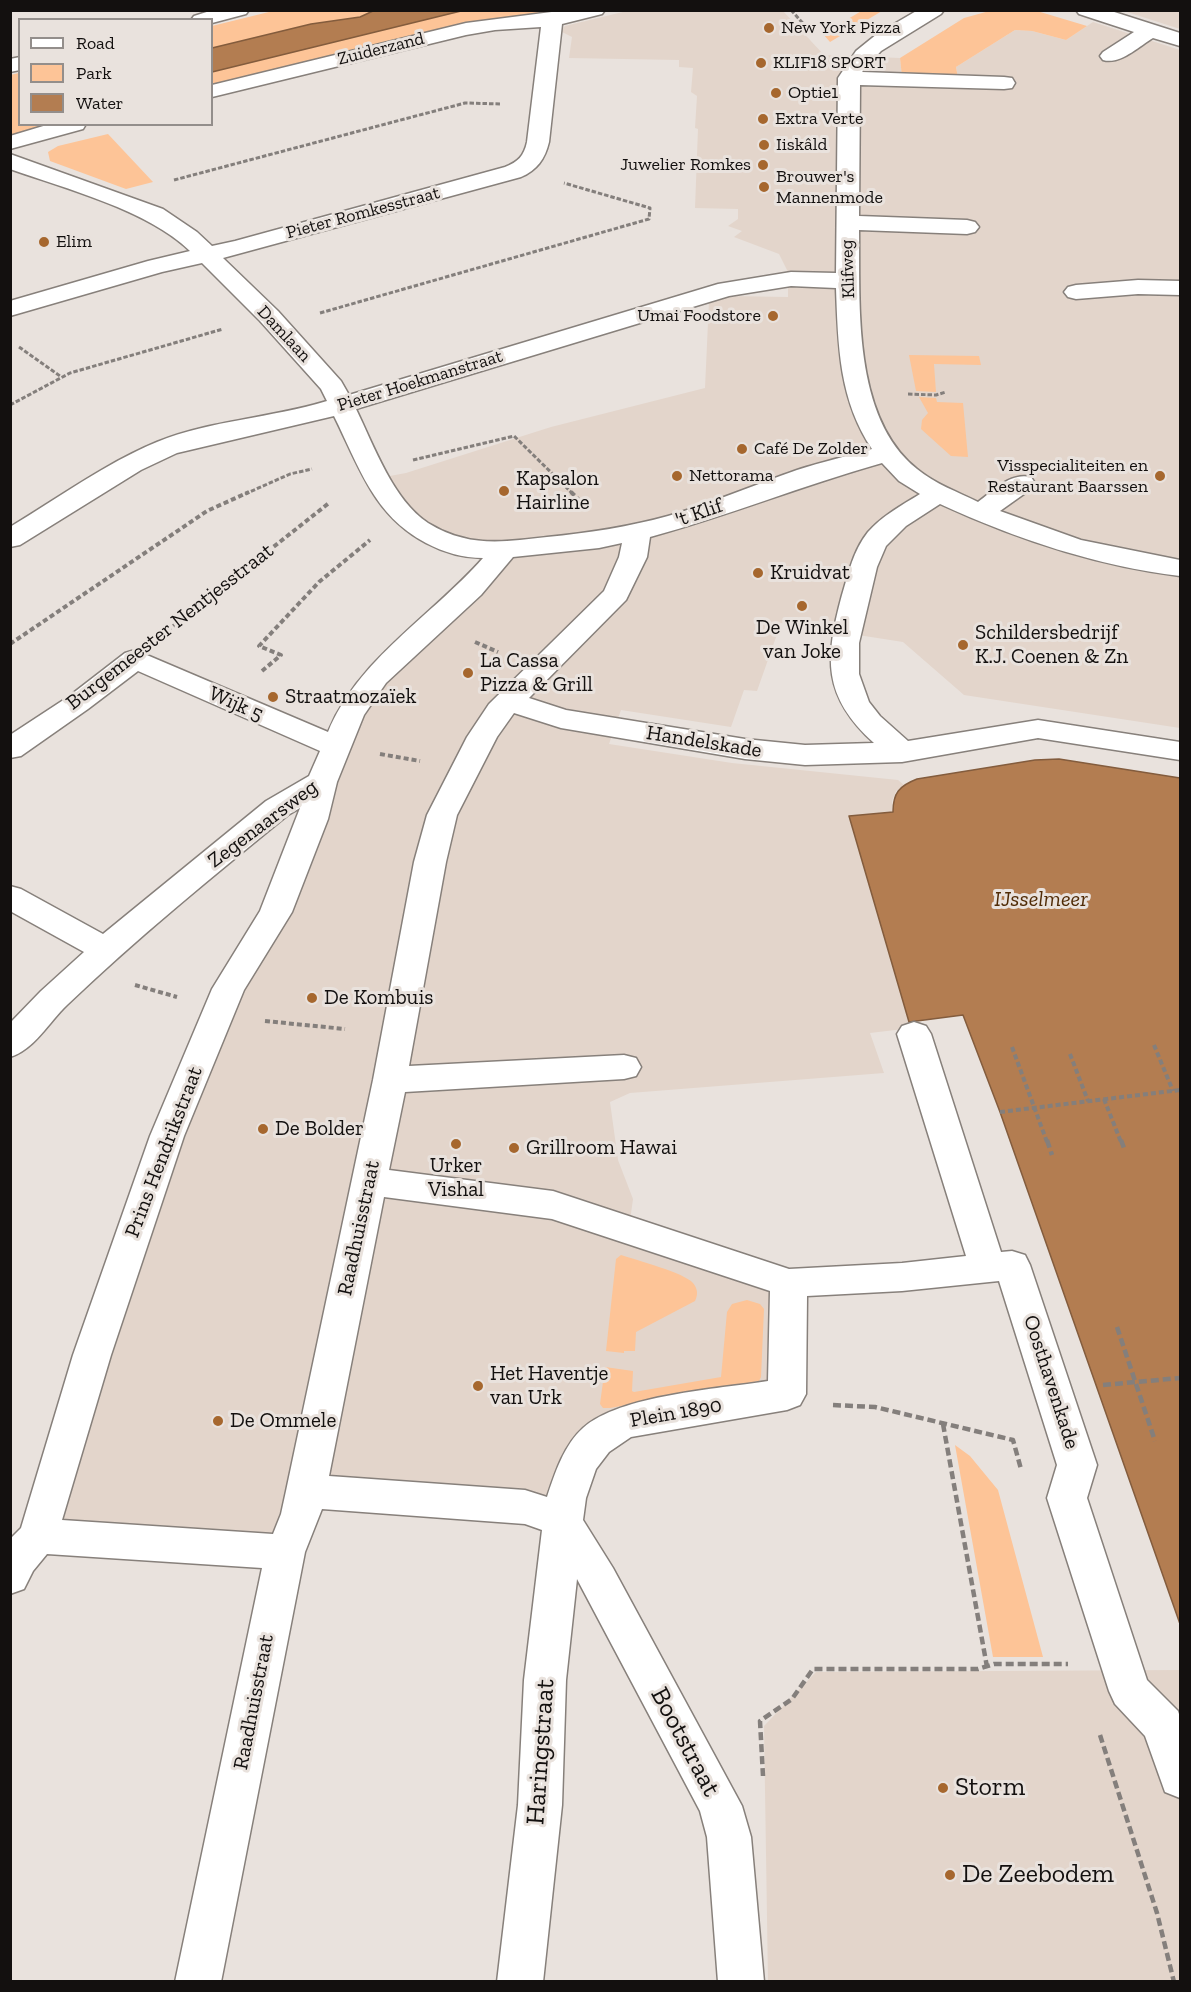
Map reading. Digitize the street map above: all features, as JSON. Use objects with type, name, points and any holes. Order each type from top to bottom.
[{"type":"street","points":[[208,18],[238,10]]},
{"type":"street","points":[[552,20],[595,10]]},
{"type":"street","points":[[934,10],[869,49],[854,63],[849,78],[893,82],[1004,83]]},
{"type":"street","points":[[1086,10],[1180,40]]},
{"type":"street","name":"Zuiderzand","points":[[213,90],[456,31],[495,24],[552,20]]},
{"type":"street","name":"Pieter Romkesstraat","points":[[10,309],[156,266],[513,172],[527,165],[535,156],[538,142],[552,20]]},
{"type":"street","points":[[1110,56],[1150,31]]},
{"type":"street","name":"Klifweg","points":[[849,78],[847,223],[851,341],[858,392],[867,421],[888,453],[907,474],[938,494],[1029,534],[1123,560],[1180,568]]},
{"type":"street","points":[[10,143],[68,126]]},
{"type":"street","name":"Damlaan","points":[[10,161],[155,214],[176,226],[208,254],[332,386],[384,490],[405,518],[418,528],[451,545],[476,550],[505,550]]},
{"type":"street","points":[[847,223],[968,227]]},
{"type":"street","name":"Pieter Hoekmanstraat","points":[[10,539],[132,464],[168,447],[342,405],[726,289],[791,279],[848,281]]},
{"type":"street","points":[[1076,292],[1138,287],[1180,288]]},
{"type":"street","name":"'t Klif","points":[[505,550],[598,540],[638,532],[679,521],[820,472],[888,453]]},
{"type":"street","points":[[980,513],[1022,483]]},
{"type":"street","points":[[902,752],[865,718],[858,707],[848,687],[843,668],[844,639],[868,556],[876,540],[882,533],[938,494]]},
{"type":"street","name":"Raadhuisstraat","points":[[198,1982],[285,1552],[301,1514],[306,1491],[390,1080],[421,907],[442,815],[453,789],[482,737],[509,700],[616,594],[633,557],[638,532]]},
{"type":"street","name":"Zegenaarsweg","points":[[10,1045],[53,999],[106,950],[269,815],[322,782],[350,714],[376,677],[471,588],[505,550]]},
{"type":"street","name":"Wijk 5","points":[[135,659],[338,747]]},
{"type":"street","name":"Burgemeester Nentjesstraat","points":[[10,749],[78,703],[135,659]]},
{"type":"street","name":"Handelskade","points":[[509,700],[561,719],[745,749],[805,755],[902,752],[1038,729],[1180,751]]},
{"type":"street","name":"Prins Hendrikstraat","points":[[285,1552],[19,1558],[167,1136],[228,988],[276,912],[313,819],[322,782]]},
{"type":"street","points":[[10,897],[106,950]]},
{"type":"street","points":[[368,1181],[553,1205],[789,1283],[902,1277],[988,1267],[914,1034]]},
{"type":"street","points":[[390,1080],[624,1067]]},
{"type":"street","name":"Oosthavenkade","points":[[988,1267],[1012,1265],[1077,1465],[1067,1498],[1130,1691],[1163,1725],[1180,1778]]},
{"type":"street","points":[[786,1394],[789,1283]]},
{"type":"street","name":"Plein 1890","points":[[564,1522],[566,1498],[575,1471],[586,1452],[609,1428],[632,1419],[786,1394]]},
{"type":"street","points":[[306,1491],[525,1507],[551,1515],[564,1522]]},
{"type":"street","name":"Bootstraat","points":[[564,1522],[599,1580],[721,1812],[729,1837],[741,1982]]},
{"type":"street","name":"Haringstraat","points":[[520,1982],[540,1804],[545,1680],[564,1522]]},
{"type":"path","points":[[791,10],[808,29]]},
{"type":"path","points":[[167,182],[465,103],[511,104]]},
{"type":"path","points":[[319,313],[649,219],[650,208],[556,181]]},
{"type":"path","points":[[10,405],[60,376],[225,329]]},
{"type":"path","points":[[10,342],[60,376]]},
{"type":"path","points":[[908,394],[936,395],[946,392]]},
{"type":"path","points":[[406,461],[514,436],[581,502]]},
{"type":"path","points":[[10,644],[207,511],[290,474],[312,468]]},
{"type":"path","name":"Burgemeester Nentjesstraat","points":[[135,659],[151,643],[329,503]]},
{"type":"path","points":[[228,701],[281,655],[259,646],[319,582],[376,534]]},
{"type":"path","points":[[338,747],[426,762]]},
{"type":"path","points":[[1154,1046],[1173,1091]]},
{"type":"path","points":[[1012,1047],[1052,1155]]},
{"type":"path","points":[[1070,1054],[1088,1101]]},
{"type":"path","points":[[1000,1112],[1180,1090]]},
{"type":"path","points":[[1104,1099],[1124,1148]]},
{"type":"path","points":[[1117,1327],[1155,1441]]},
{"type":"path","points":[[1097,1386],[1180,1378]]},
{"type":"path","points":[[786,1394],[810,1403],[875,1407],[1014,1440],[1022,1472]]},
{"type":"path","points":[[943,1424],[987,1667]]},
{"type":"path","points":[[721,1812],[764,1793],[760,1721],[792,1699],[813,1669],[978,1669],[994,1664],[1122,1664]]},
{"type":"path","points":[[1099,1730],[1157,1913],[1174,1982]]},
{"type":"shaded area","points":[[627,11],[783,11],[824,55],[900,58],[902,77],[958,77],[956,67],[1015,30],[1032,31],[1066,40],[1093,22],[1180,50],[1180,728],[964,695],[903,642],[781,623],[757,691],[744,690],[731,727],[621,710],[609,744],[732,763],[898,780],[904,785],[896,791],[892,801],[893,812],[849,816],[912,1028],[870,1033],[884,1073],[630,1093],[610,1102],[618,1160],[633,1199],[629,1228],[789,1283],[787,1394],[632,1419],[566,1498],[307,1491],[285,1552],[38,1536],[92,1355],[348,720],[505,551],[433,536],[379,478],[406,473],[551,427],[705,388],[709,301],[727,296],[788,297],[788,272],[779,254],[734,237],[742,231],[728,226],[738,219],[738,209],[695,208],[698,129],[695,128],[697,96],[691,92],[693,68],[679,67],[679,60],[569,58],[572,37],[560,31],[565,26]]},
{"type":"shaded area","points":[[1124,11],[1180,11],[1180,29]]},
{"type":"shaded area","points":[[1180,1670],[1180,1981],[768,1981],[764,1726],[816,1672]]},
{"type":"green space","points":[[277,10],[561,11],[459,26],[213,86],[213,26]]},
{"type":"green space","points":[[863,10],[882,11],[830,42],[823,34]]},
{"type":"green space","points":[[993,10],[1037,11],[1087,26],[1066,40],[1032,31],[1015,30],[956,67],[958,78],[902,77],[900,58],[964,18]]},
{"type":"green space","points":[[18,73],[18,126],[53,126],[11,136],[10,75]]},
{"type":"green space","points":[[108,134],[153,182],[126,189],[50,161],[48,152],[58,146]]},
{"type":"green space","points":[[909,355],[979,356],[981,365],[934,364],[936,392],[916,391]]},
{"type":"green space","points":[[919,397],[936,398],[937,402],[963,403],[968,457],[951,456],[921,429],[922,420],[928,413]]},
{"type":"green space","points":[[621,1255],[680,1275],[693,1283],[697,1292],[695,1301],[636,1332],[635,1351],[624,1351],[624,1353],[606,1351],[616,1259]]},
{"type":"green space","points":[[747,1300],[760,1304],[764,1309],[759,1381],[610,1408],[603,1408],[600,1404],[605,1367],[633,1371],[632,1391],[634,1392],[721,1377],[727,1312],[732,1304]]},
{"type":"green space","points":[[955,1445],[970,1456],[998,1490],[1043,1657],[993,1657]]},
{"type":"water","points":[[373,11],[461,11],[213,72],[213,48],[311,24],[360,17]]},
{"type":"water","name":"IJsselmeer","points":[[1059,759],[1180,778],[1180,1624],[1000,1112],[963,1015],[909,1022],[849,816],[893,812],[894,800],[898,791],[917,779],[1035,760]]},
{"type":"place","name":"New York Pizza","points":[[769,28]]},
{"type":"place","name":"KLIF18 SPORT","points":[[761,63]]},
{"type":"place","name":"Optie1","points":[[776,93]]},
{"type":"place","name":"Extra Verte","points":[[763,119]]},
{"type":"place","name":"Iiskâld","points":[[764,145]]},
{"type":"place","name":"Juwelier Romkes","points":[[763,165]]},
{"type":"place","name":"Brouwer's Mannenmode","points":[[764,187]]},
{"type":"place","name":"Elim","points":[[44,242]]},
{"type":"place","name":"Umai Foodstore","points":[[773,316]]},
{"type":"place","name":"Café De Zolder","points":[[742,449]]},
{"type":"place","name":"Nettorama","points":[[677,476]]},
{"type":"place","name":"Visspecialiteiten en Restaurant Baarssen","points":[[1160,476]]},
{"type":"place","name":"Kapsalon Hairline","points":[[504,491]]},
{"type":"place","name":"Kruidvat","points":[[758,573]]},
{"type":"place","name":"De Winkel van Joke","points":[[802,606]]},
{"type":"place","name":"Schildersbedrijf K.J. Coenen & Zn","points":[[963,645]]},
{"type":"place","name":"La Cassa Pizza & Grill","points":[[468,673]]},
{"type":"place","name":"Straatmozaïek","points":[[273,697]]},
{"type":"place","name":"De Kombuis","points":[[312,998]]},
{"type":"place","name":"De Bolder","points":[[263,1129]]},
{"type":"place","name":"Urker Vishal","points":[[456,1144]]},
{"type":"place","name":"Grillroom Hawai","points":[[514,1148]]},
{"type":"place","name":"Het Haventje van Urk","points":[[478,1386]]},
{"type":"place","name":"De Ommele","points":[[218,1421]]},
{"type":"place","name":"Storm","points":[[943,1788]]},
{"type":"place","name":"De Zeebodem","points":[[950,1875]]}]
